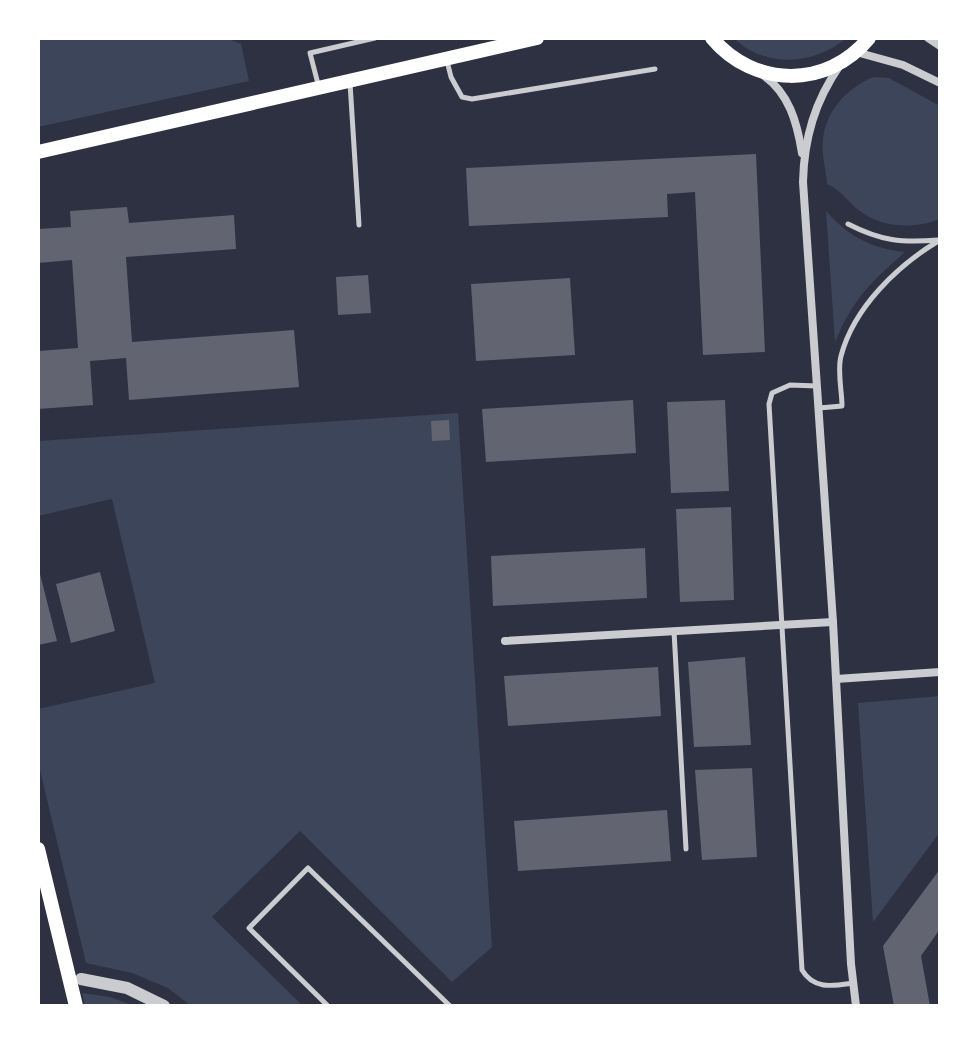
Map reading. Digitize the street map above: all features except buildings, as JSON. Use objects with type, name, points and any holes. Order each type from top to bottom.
[{"type":"main road","points":[[38,152],[537,38]]},
{"type":"main road","points":[[712,38],[736,60],[757,71],[801,76],[841,63],[869,38]]},
{"type":"main road","points":[[38,849],[76,1006]]},
{"type":"street","points":[[928,38],[940,46]]},
{"type":"street","points":[[856,52],[903,65],[940,83]]},
{"type":"street","points":[[803,161],[810,124],[841,63]]},
{"type":"street","points":[[757,71],[774,84],[789,105],[803,161],[856,1006]]},
{"type":"street","points":[[505,641],[833,622]]},
{"type":"street","points":[[836,679],[940,672]]},
{"type":"street","points":[[81,979],[127,988],[164,1006]]},
{"type":"lane","points":[[319,89],[310,53],[375,38]]},
{"type":"lane","points":[[447,60],[451,77],[462,97],[472,99],[655,69]]},
{"type":"lane","points":[[350,82],[359,225]]},
{"type":"lane","points":[[848,224],[873,237],[907,243],[940,240]]},
{"type":"lane","points":[[818,408],[842,406],[840,358],[856,322],[882,287],[911,257],[940,240]]},
{"type":"lane","points":[[817,386],[790,385],[779,388],[772,393],[769,404],[802,970],[808,980],[819,985],[832,987],[853,983]]},
{"type":"lane","points":[[674,631],[686,849]]},
{"type":"lane","points":[[328,1006],[249,928],[308,868],[450,1006]]},
{"type":"shaded area","points":[[38,38],[226,38],[241,44],[249,81],[38,127]]},
{"type":"shaded area","points":[[734,38],[846,38],[820,54],[790,60],[760,55]]},
{"type":"shaded area","points":[[874,77],[889,78],[940,106],[940,219],[910,225],[879,221],[861,212],[827,184],[823,144],[829,118],[840,100],[856,86]]},
{"type":"shaded area","points":[[826,211],[861,240],[905,252],[864,292],[835,342]]},
{"type":"shaded area","points":[[458,413],[492,947],[452,982],[300,831],[212,917],[303,1006],[191,1006],[168,988],[132,973],[86,963],[38,762],[38,709],[155,683],[112,499],[38,516],[38,441]]},
{"type":"shaded area","points":[[940,696],[940,832],[873,922],[858,703]]},
{"type":"shaded area","points":[[82,993],[110,997],[134,1006],[85,1006]]}]
